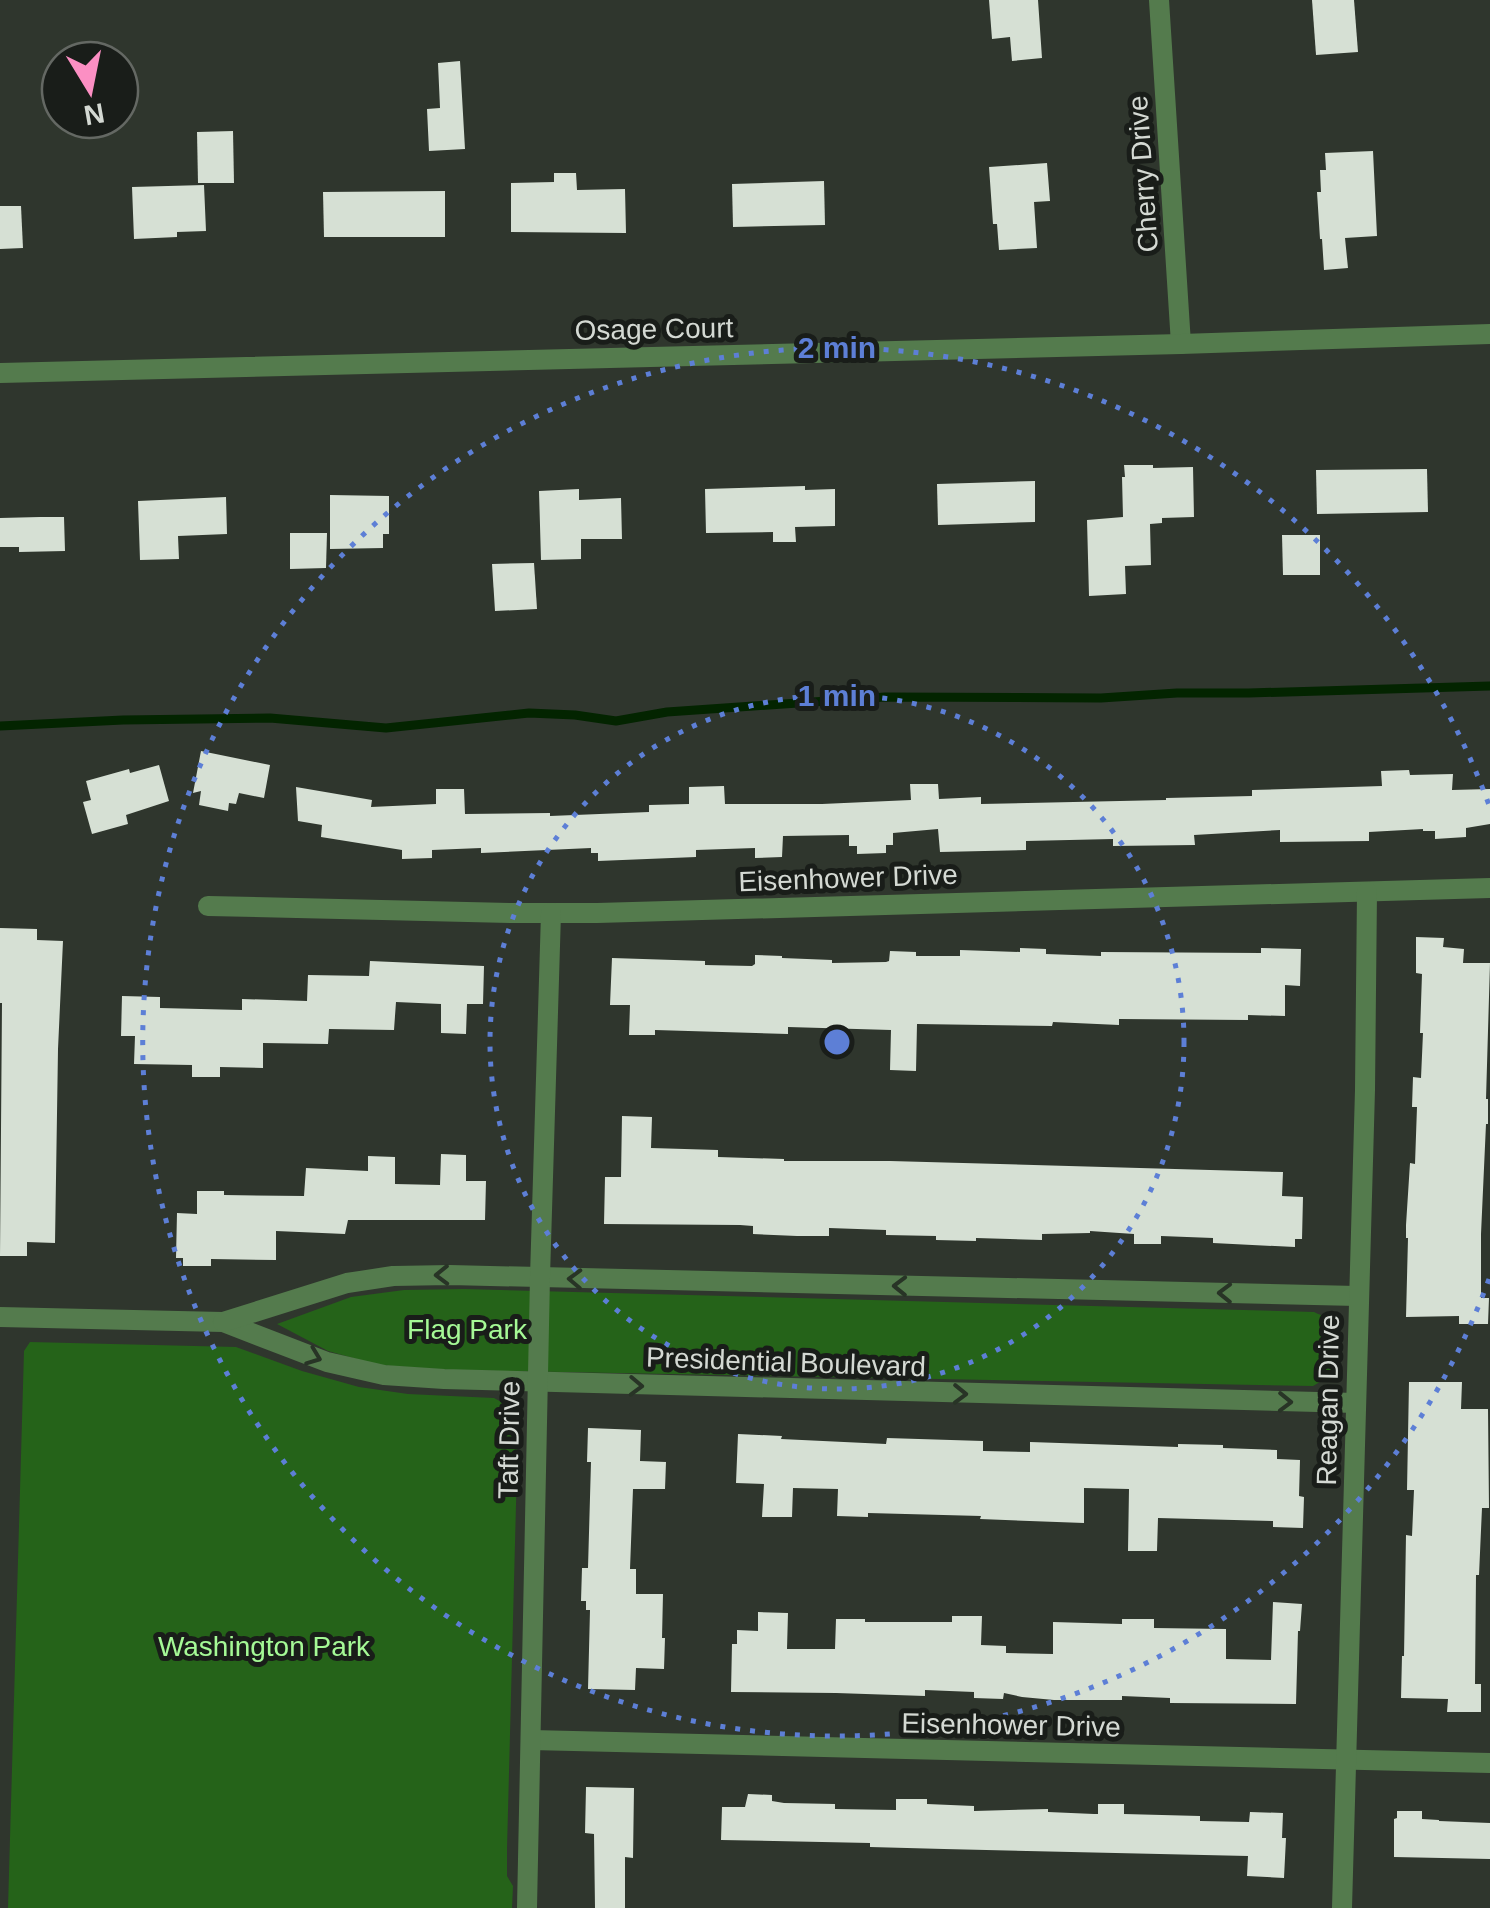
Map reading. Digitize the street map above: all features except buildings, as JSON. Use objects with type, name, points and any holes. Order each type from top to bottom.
[{"type":"street","name":"Cherry Drive","points":[[1159,0],[1181,344]]},
{"type":"street","name":"Osage Court","points":[[0,373],[1490,334]]},
{"type":"street","name":"Eisenhower Drive","points":[[208,906],[551,913],[1490,888]]},
{"type":"street","name":"Reagan Drive","points":[[1342,1908],[1368,892]]},
{"type":"street","name":"Taft Drive","points":[[527,1908],[551,913]]},
{"type":"street","name":"Presidential Boulevard","points":[[0,1317],[223,1322],[332,1287],[378,1278],[450,1275],[1358,1296]]},
{"type":"street","name":"Presidential Boulevard","points":[[223,1322],[326,1362],[384,1375],[1356,1403]]},
{"type":"street","name":"Eisenhower Drive","points":[[531,1740],[1490,1763]]},
{"type":"green space","name":"Flag Park","points":[[404,1290],[1314,1312],[1332,1325],[1337,1351],[1331,1373],[1313,1386],[449,1370],[378,1365],[328,1351],[277,1324],[351,1297]]},
{"type":"green space","name":"Washington Park","points":[[30,1342],[236,1347],[359,1387],[494,1398],[507,1405],[518,1428],[507,1849],[512,1908],[8,1908],[24,1351]]},
{"type":"waterway","points":[[0,726],[270,718],[386,728],[529,713],[616,721],[667,712],[885,697],[1101,698],[1490,686]]}]
